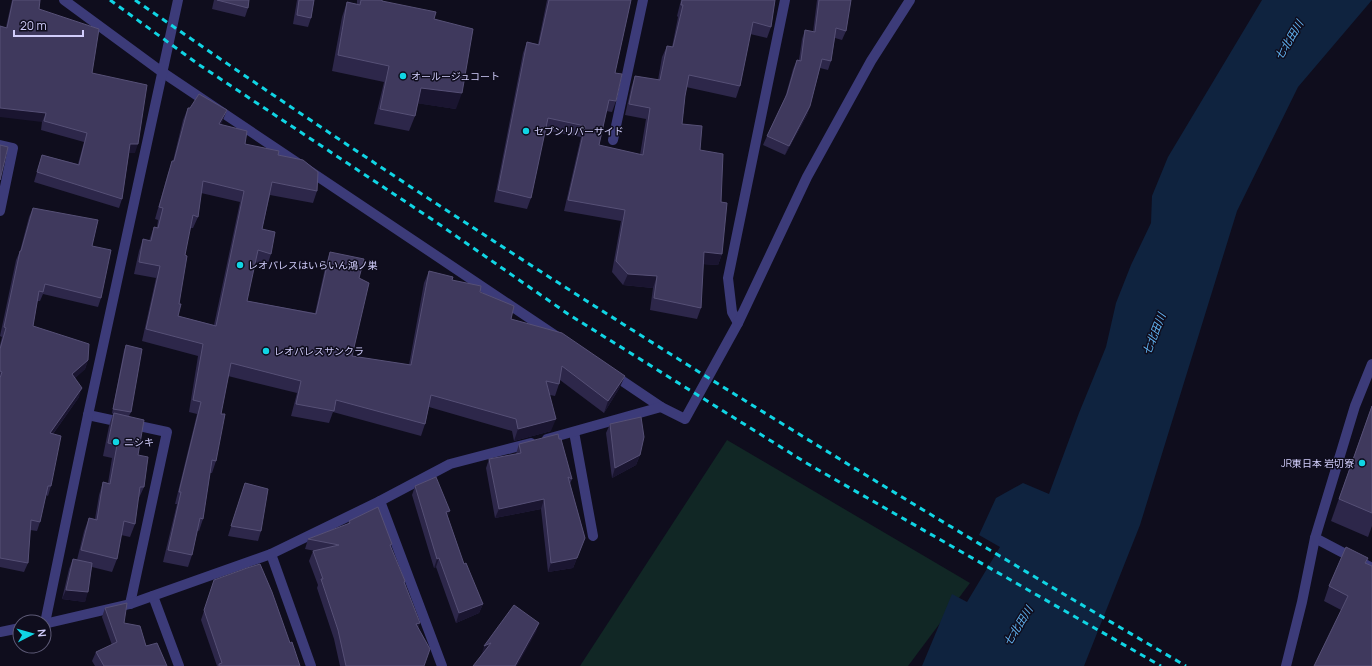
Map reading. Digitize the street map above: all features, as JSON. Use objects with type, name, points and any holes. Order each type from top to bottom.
[{"type":"street","points":[[64,0],[162,72],[563,341]]},
{"type":"street","points":[[47,614],[88,415],[178,0]]},
{"type":"street","points":[[613,140],[643,0]]},
{"type":"street","points":[[738,323],[732,312],[728,278],[785,0]]},
{"type":"street","points":[[602,367],[661,407],[685,419],[738,323],[807,177],[870,61],[910,0]]},
{"type":"street","points":[[0,145],[13,148],[0,211]]},
{"type":"street","points":[[1286,666],[1302,602],[1315,538],[1355,406],[1372,364]]},
{"type":"street","points":[[52,622],[130,604],[271,554],[450,464],[574,432],[661,407]]},
{"type":"street","points":[[88,415],[167,432],[130,604]]},
{"type":"street","points":[[574,432],[593,536]]},
{"type":"street","points":[[380,500],[442,666]]},
{"type":"street","points":[[1315,538],[1372,568]]},
{"type":"street","points":[[271,554],[311,666]]},
{"type":"street","points":[[153,596],[179,666]]},
{"type":"street","points":[[0,632],[12,630]]},
{"type":"green space","points":[[727,440],[970,583],[908,666],[580,666]]},
{"type":"water","name":"七北田川","points":[[1262,0],[1372,0],[1298,87],[1237,211],[1140,525],[1084,666],[922,666],[952,594],[967,602],[1000,547],[979,535],[996,498],[1023,483],[1049,494],[1079,413],[1106,347],[1116,303],[1131,265],[1151,223],[1152,196],[1168,157]]},
{"type":"building","points":[[13,0],[40,0],[39,9],[99,29],[92,73],[147,85],[138,144],[130,144],[122,199],[37,172],[42,155],[79,165],[87,133],[44,121],[46,113],[0,108],[0,26],[7,28]]},
{"type":"building","points":[[217,0],[249,0],[248,8]]},
{"type":"building","points":[[299,0],[314,0],[311,18],[297,15]]},
{"type":"building","points":[[361,0],[382,0],[436,12],[434,19],[473,29],[462,93],[421,88],[415,116],[380,109],[389,66],[338,55],[347,2],[360,5]]},
{"type":"building","points":[[549,0],[631,0],[615,73],[622,74],[616,101],[609,100],[599,145],[643,155],[650,108],[629,104],[635,76],[660,80],[667,46],[673,47],[683,5],[681,5],[682,0],[775,0],[771,27],[753,22],[740,86],[689,75],[682,124],[702,126],[700,150],[723,154],[721,202],[727,203],[722,254],[704,252],[701,308],[654,298],[657,276],[628,274],[616,261],[625,210],[568,200],[585,126],[548,118],[531,198],[498,190],[527,42],[539,45]]},
{"type":"building","points":[[819,0],[851,0],[846,31],[836,28],[831,61],[822,59],[810,106],[789,146],[767,136],[787,94],[797,60],[801,61],[805,30],[815,32]]},
{"type":"building","points":[[199,94],[227,110],[219,124],[247,131],[245,144],[279,151],[278,155],[303,160],[318,172],[317,191],[272,182],[262,229],[275,232],[271,254],[258,250],[247,301],[316,314],[330,252],[364,259],[359,278],[369,283],[352,356],[411,365],[429,271],[453,277],[452,280],[481,286],[480,292],[514,306],[511,319],[562,333],[625,376],[608,401],[562,366],[559,384],[546,381],[556,419],[518,429],[516,419],[431,395],[425,424],[336,400],[334,411],[296,404],[301,381],[231,363],[221,414],[225,414],[216,461],[212,460],[203,519],[200,518],[192,555],[168,550],[181,492],[179,492],[201,402],[193,400],[203,344],[146,329],[160,266],[139,262],[143,239],[151,241],[154,227],[158,228],[163,208],[159,207],[172,161],[174,161],[188,108],[190,108]],"holes":[[[203,181],[244,191],[216,326],[178,316],[187,256],[185,255],[193,215],[198,217]]]},
{"type":"building","points":[[0,145],[8,147],[0,180]]},
{"type":"building","points":[[33,208],[98,220],[92,246],[111,250],[101,298],[45,284],[43,292],[39,291],[33,326],[89,344],[88,360],[72,374],[82,388],[50,433],[61,436],[51,486],[48,486],[40,522],[31,520],[28,563],[0,558],[0,378],[2,372],[0,371],[0,349],[6,328],[4,327],[20,251]]},
{"type":"building","points":[[126,345],[142,349],[131,412],[113,409]]},
{"type":"building","name":"JR東日本 岩切寮","points":[[1372,406],[1372,513],[1339,499]]},
{"type":"building","points":[[114,413],[144,420],[138,455],[148,457],[144,487],[140,487],[135,524],[124,521],[117,559],[81,550],[89,518],[97,520],[103,482],[110,484],[117,445],[108,443]]},
{"type":"building","points":[[641,417],[644,437],[640,455],[615,468],[610,424]]},
{"type":"building","points":[[558,434],[559,439],[561,439],[572,479],[568,477],[585,538],[577,558],[551,563],[544,499],[499,509],[489,459],[521,453],[519,444]]},
{"type":"building","points":[[436,477],[450,511],[446,512],[464,564],[466,563],[483,604],[459,613],[439,558],[437,559],[415,486]]},
{"type":"building","points":[[245,483],[268,489],[261,531],[231,526]]},
{"type":"building","points":[[378,507],[392,544],[390,545],[420,623],[416,624],[430,649],[424,666],[346,666],[338,630],[313,551],[339,545],[308,539],[350,523],[349,521]]},
{"type":"building","points":[[1346,547],[1368,558],[1365,563],[1372,566],[1372,666],[1314,666],[1348,596],[1329,586]]},
{"type":"building","points":[[73,559],[92,563],[88,592],[66,590]]},
{"type":"building","points":[[260,564],[272,592],[290,643],[292,642],[300,666],[219,666],[219,664],[222,663],[204,610],[214,580]]},
{"type":"building","points":[[127,603],[124,623],[140,626],[146,646],[157,643],[167,666],[104,666],[96,652],[117,642],[105,608]]},
{"type":"building","points":[[514,605],[539,623],[515,666],[473,666],[491,643],[484,646]]},
{"type":"railway","points":[[110,0],[198,64],[433,220],[568,314],[808,464],[1161,666]]},
{"type":"railway","points":[[135,0],[392,175],[654,344],[919,507],[1186,666]]},
{"type":"place","name":"オールージュコート","points":[[403,76]]},
{"type":"place","name":"セブンリバーサイド","points":[[526,131]]},
{"type":"place","name":"レオパレスはいらいん鴻ノ巣","points":[[240,265]]},
{"type":"place","name":"レオパレスサンクラ","points":[[266,351]]},
{"type":"place","name":"ニシキ","points":[[116,442]]},
{"type":"place","name":"JR東日本 岩切寮","points":[[1362,463]]}]
